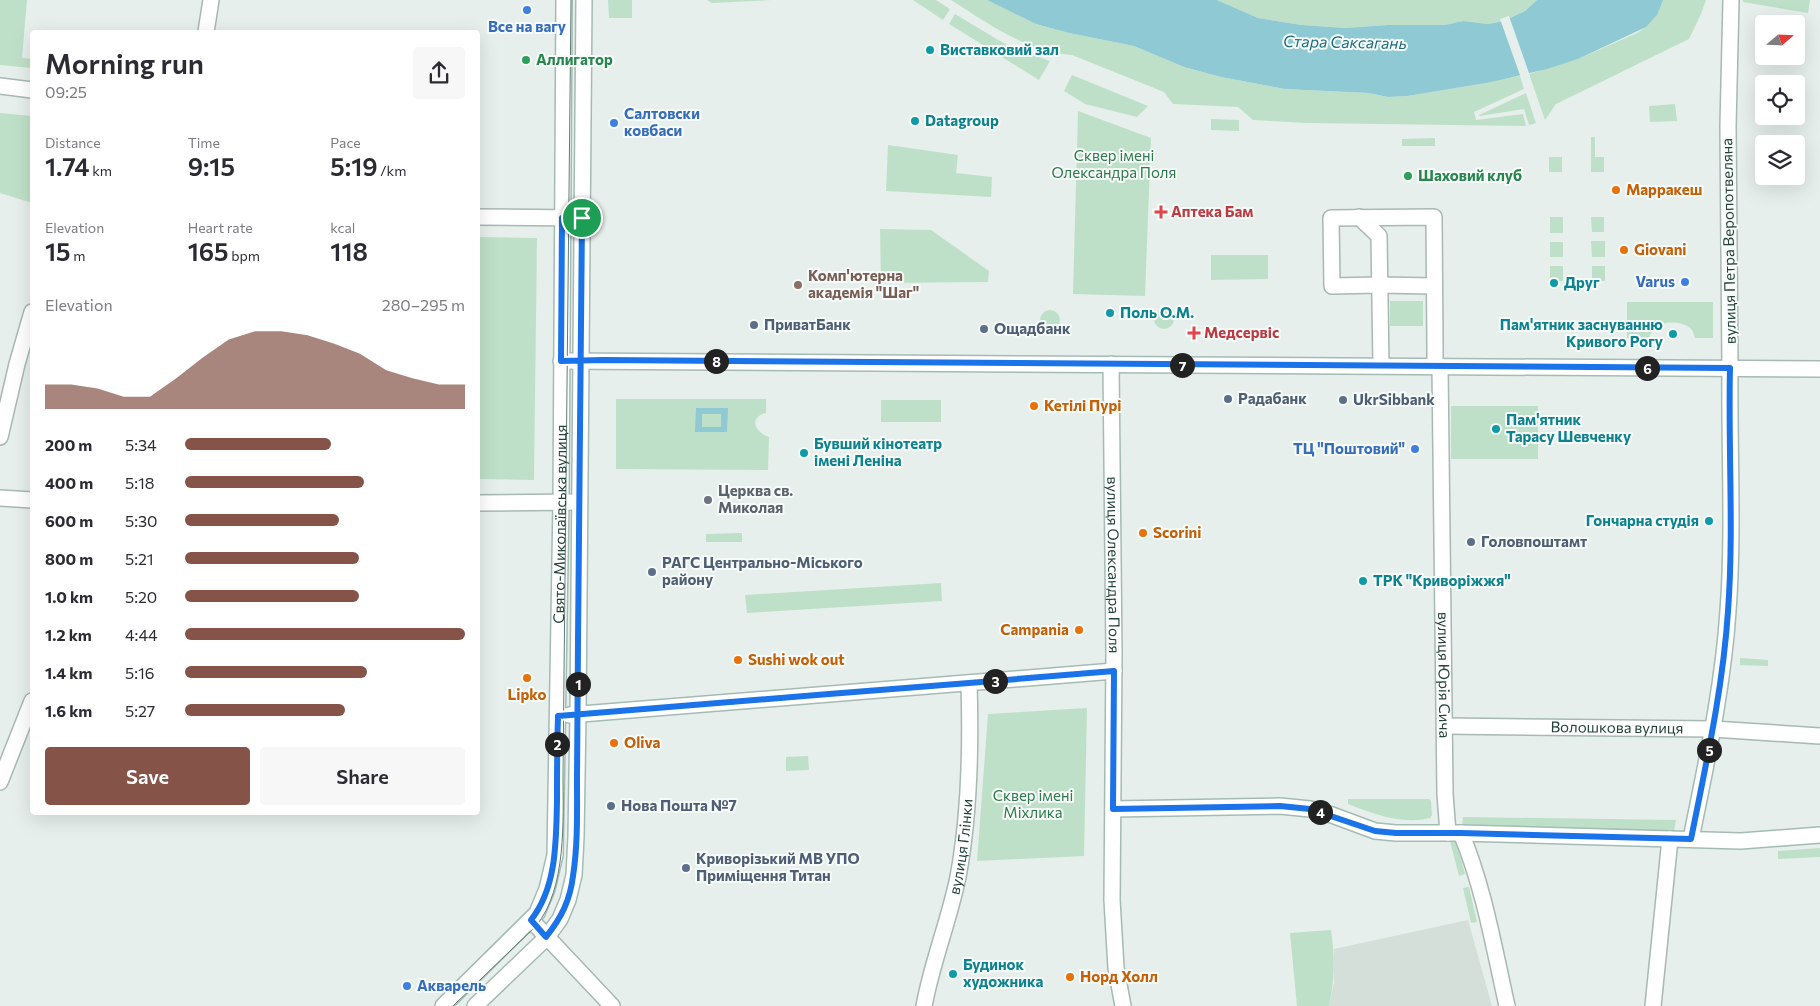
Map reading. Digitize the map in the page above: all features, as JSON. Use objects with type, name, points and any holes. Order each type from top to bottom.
[{"type":"street","points":[[206,30],[211,0]]},
{"type":"street","name":"Свято-Миколаївська вулиця","points":[[443,1006],[531,920],[547,889],[554,855],[561,502],[564,0]]},
{"type":"street","name":"Свято-Миколаївська вулиця","points":[[475,1006],[546,937],[560,919],[568,900],[574,875],[578,714],[584,0]]},
{"type":"street","name":"вулиця Петра Веропотвеляна","points":[[1691,839],[1713,729],[1728,610],[1730,572],[1728,116],[1731,0]]},
{"type":"street","points":[[0,86],[30,90]]},
{"type":"street","points":[[480,217],[582,218]]},
{"type":"street","points":[[1381,366],[1379,285],[1379,236],[1359,217],[1331,218],[1332,286],[1379,285],[1434,286]]},
{"type":"street","name":"вулиця Юрія Сича","points":[[1359,217],[1434,217],[1445,794],[1454,833],[1468,850],[1482,897],[1507,1006]]},
{"type":"street","points":[[0,437],[17,364],[30,319]]},
{"type":"street","points":[[561,361],[1820,369]]},
{"type":"street","name":"вулиця Олександра Поля","points":[[1110,364],[1114,671],[1113,932],[1116,968],[1123,1006]]},
{"type":"street","points":[[0,498],[30,500]]},
{"type":"street","points":[[480,503],[579,502]]},
{"type":"street","points":[[558,716],[1114,671]]},
{"type":"street","name":"вулиця Глінки","points":[[924,1006],[958,875],[968,801],[969,683]]},
{"type":"street","points":[[0,782],[30,706]]},
{"type":"street","name":"Волошкова вулиця","points":[[1445,726],[1713,729],[1820,736]]},
{"type":"street","points":[[1113,809],[1280,806],[1310,809],[1375,831],[1396,833],[1741,840],[1820,835]]},
{"type":"street","points":[[1653,1006],[1670,839]]},
{"type":"street","points":[[531,920],[612,1006]]},
{"type":"shaded area","points":[[1468,920],[1492,1006],[1329,1006],[1334,982],[1334,949]]},
{"type":"green space","points":[[0,0],[27,0],[22,58],[30,59],[30,68],[0,65]]},
{"type":"green space","points":[[608,0],[632,0],[632,18],[609,18]]},
{"type":"green space","points":[[707,0],[772,0],[712,3]]},
{"type":"green space","points":[[913,0],[936,0],[950,9],[943,20]]},
{"type":"green space","points":[[951,0],[987,0],[1036,24],[1069,33],[1134,46],[1184,67],[1221,77],[1285,89],[1369,93],[1388,97],[1407,96],[1520,76],[1524,89],[1474,112],[1476,120],[1523,114],[1526,126],[1306,123],[1253,120],[1238,107],[1173,104],[1164,92],[1072,55],[1039,48],[1008,35]]},
{"type":"green space","points":[[1217,0],[1537,0],[1525,11],[1504,21],[1488,24],[1463,21],[1445,25],[1388,25],[1345,28],[1302,25],[1258,18]]},
{"type":"green space","points":[[1663,0],[1706,0],[1689,39],[1556,104],[1545,120],[1529,74],[1578,59],[1637,33],[1646,27]]},
{"type":"green space","points":[[1743,0],[1810,0],[1808,13],[1743,2]]},
{"type":"green space","points":[[955,14],[1010,47],[1050,61],[1039,80],[949,24]]},
{"type":"green space","points":[[1072,75],[1148,106],[1137,117],[1085,104],[1064,91]]},
{"type":"green space","points":[[1526,93],[1536,123],[1529,125],[1524,109],[1479,115]]},
{"type":"green space","points":[[1675,104],[1677,121],[1650,122],[1649,106]]},
{"type":"green space","name":"Сквер імені Олександра Поля","points":[[1078,111],[1151,138],[1145,296],[1073,294]]},
{"type":"green space","points":[[0,113],[30,116],[30,202],[0,193]]},
{"type":"green space","points":[[1211,119],[1239,120],[1239,131],[1211,130]]},
{"type":"green space","points":[[1591,137],[1595,137],[1595,157],[1604,157],[1604,172],[1591,172]]},
{"type":"green space","points":[[1435,138],[1435,146],[1402,146],[1402,139]]},
{"type":"green space","points":[[888,145],[958,155],[956,173],[992,177],[991,197],[886,191]]},
{"type":"green space","points":[[1549,157],[1562,157],[1562,172],[1549,172]]},
{"type":"green space","points":[[1550,217],[1563,217],[1563,233],[1550,233]]},
{"type":"green space","points":[[1591,217],[1604,217],[1604,232],[1592,232]]},
{"type":"green space","points":[[880,229],[931,230],[989,271],[988,282],[881,283]]},
{"type":"green space","points":[[480,237],[537,238],[534,480],[480,479]]},
{"type":"green space","points":[[1591,241],[1605,241],[1605,257],[1592,257]]},
{"type":"green space","points":[[1550,242],[1563,242],[1563,257],[1550,257]]},
{"type":"green space","points":[[1211,255],[1268,255],[1268,279],[1211,280]]},
{"type":"green space","points":[[1550,266],[1563,266],[1563,281],[1550,281]]},
{"type":"green space","points":[[1592,266],[1605,266],[1605,281],[1592,281]]},
{"type":"green space","points":[[1390,301],[1423,301],[1423,326],[1390,326]]},
{"type":"green space","points":[[1627,302],[1713,302],[1713,338],[1695,338],[1693,331],[1689,327],[1680,323],[1669,323],[1659,325],[1653,330],[1649,338],[1627,338]]},
{"type":"green space","points":[[1164,309],[1171,312],[1174,319],[1171,326],[1164,329],[1157,326],[1154,319],[1157,312]]},
{"type":"green space","points":[[1050,310],[1057,313],[1060,320],[1057,327],[1050,330],[1043,327],[1040,320],[1043,313]]},
{"type":"green space","points":[[616,399],[766,399],[766,413],[757,418],[756,425],[760,432],[769,437],[768,470],[616,469]]},
{"type":"green space","points":[[881,400],[941,400],[941,422],[881,422]]},
{"type":"green space","points":[[1451,406],[1538,406],[1538,459],[1451,459]]},
{"type":"green space","points":[[742,533],[742,542],[706,542],[706,534]]},
{"type":"green space","points":[[941,583],[942,601],[747,613],[745,595]]},
{"type":"green space","points":[[1740,658],[1768,660],[1768,666],[1740,665]]},
{"type":"green space","name":"Сквер імені Міхлика","points":[[1087,708],[1084,856],[977,861],[988,714]]},
{"type":"green space","points":[[808,756],[809,770],[786,771],[786,757]]},
{"type":"green space","points":[[1348,799],[1429,799],[1431,801],[1432,815],[1430,818],[1420,820],[1388,817],[1348,804]]},
{"type":"green space","points":[[1463,817],[1676,820],[1674,832],[1462,827]]},
{"type":"green space","points":[[1456,840],[1465,874],[1459,876],[1450,841]]},
{"type":"green space","points":[[1820,848],[1820,857],[1778,859],[1778,851]]},
{"type":"green space","points":[[1469,887],[1477,922],[1471,923],[1463,888]]},
{"type":"green space","points":[[1331,930],[1334,968],[1329,1006],[1297,1006],[1290,933]]},
{"type":"water","name":"Стара Саксагань","points":[[987,0],[1217,0],[1258,18],[1302,25],[1345,28],[1388,25],[1445,25],[1463,21],[1488,24],[1504,21],[1525,11],[1537,0],[1663,0],[1657,15],[1646,27],[1578,59],[1547,69],[1491,82],[1407,96],[1388,97],[1369,93],[1285,89],[1221,77],[1184,67],[1134,46],[1069,33],[1036,24]]},
{"type":"water","points":[[696,408],[728,408],[727,432],[695,432]],"holes":[[[702,414],[721,414],[721,427],[702,427]]]},
{"type":"pier","points":[[1509,16],[1530,76],[1521,78],[1500,19]]},
{"type":"tram line","points":[[453,1006],[536,926],[546,910],[553,893],[561,853],[563,832],[571,0]]},
{"type":"place","name":"Все на вагу","points":[[527,10]]},
{"type":"place","name":"Виставковий зал","points":[[930,50]]},
{"type":"place","name":"Аллигатор","points":[[526,60]]},
{"type":"place","name":"Datagroup","points":[[915,121]]},
{"type":"place","name":"Салтовски ковбаси","points":[[614,123]]},
{"type":"place","name":"Шаховий клуб","points":[[1408,176]]},
{"type":"place","name":"Марракеш","points":[[1616,190]]},
{"type":"place","name":"Аптека Бам","points":[[1161,212]]},
{"type":"place","name":"Giovani","points":[[1624,250]]},
{"type":"place","name":"Varus","points":[[1685,282]]},
{"type":"place","name":"Друг","points":[[1554,283]]},
{"type":"place","name":"Комп'ютерна академія \"Шаг\"","points":[[798,285]]},
{"type":"place","name":"Поль О.М.","points":[[1110,313]]},
{"type":"place","name":"ПриватБанк","points":[[754,325]]},
{"type":"place","name":"Ощадбанк","points":[[984,329]]},
{"type":"place","name":"Медсервіс","points":[[1194,333]]},
{"type":"place","name":"Пам'ятник заснуванню Кривого Рогу","points":[[1673,334]]},
{"type":"place","name":"Радабанк","points":[[1228,399]]},
{"type":"place","name":"UkrSibbank","points":[[1343,400]]},
{"type":"place","name":"Кетілі Пурі","points":[[1034,406]]},
{"type":"place","name":"Пам'ятник Тарасу Шевченку","points":[[1496,429]]},
{"type":"place","name":"ТЦ \"Поштовий\"","points":[[1415,449]]},
{"type":"place","name":"Бувший кінотеатр імені Леніна","points":[[804,453]]},
{"type":"place","name":"Церква св. Миколая","points":[[708,500]]},
{"type":"place","name":"Гончарна студія","points":[[1709,521]]},
{"type":"place","name":"Scorini","points":[[1143,533]]},
{"type":"place","name":"Головпоштамт","points":[[1471,542]]},
{"type":"place","name":"РАГС Центрально-Міського району","points":[[652,572]]},
{"type":"place","name":"ТРК \"Криворіжжя\"","points":[[1363,581]]},
{"type":"place","name":"Campania","points":[[1079,630]]},
{"type":"place","name":"Sushi wok out","points":[[738,660]]},
{"type":"place","name":"Lipko","points":[[527,678]]},
{"type":"place","name":"Oliva","points":[[614,743]]},
{"type":"place","name":"Нова Пошта №7","points":[[611,806]]},
{"type":"place","name":"Криворізький МВ УПО Приміщення Титан","points":[[686,868]]},
{"type":"place","name":"Будинок художника","points":[[953,974]]},
{"type":"place","name":"Норд Холл","points":[[1070,977]]},
{"type":"place","name":"Акварель","points":[[407,986]]},
{"type":"route","points":[[582,218],[562,218],[561,361],[582,360],[603,360],[1730,368],[1730,572],[1728,610],[1713,729],[1691,839],[1396,833],[1375,831],[1310,809],[1280,806],[1113,809],[1114,671],[578,714],[558,716],[554,855],[547,889],[542,903],[531,920],[546,937],[560,919],[568,900],[574,875],[576,838],[578,714],[579,502],[582,360],[582,218]]}]
